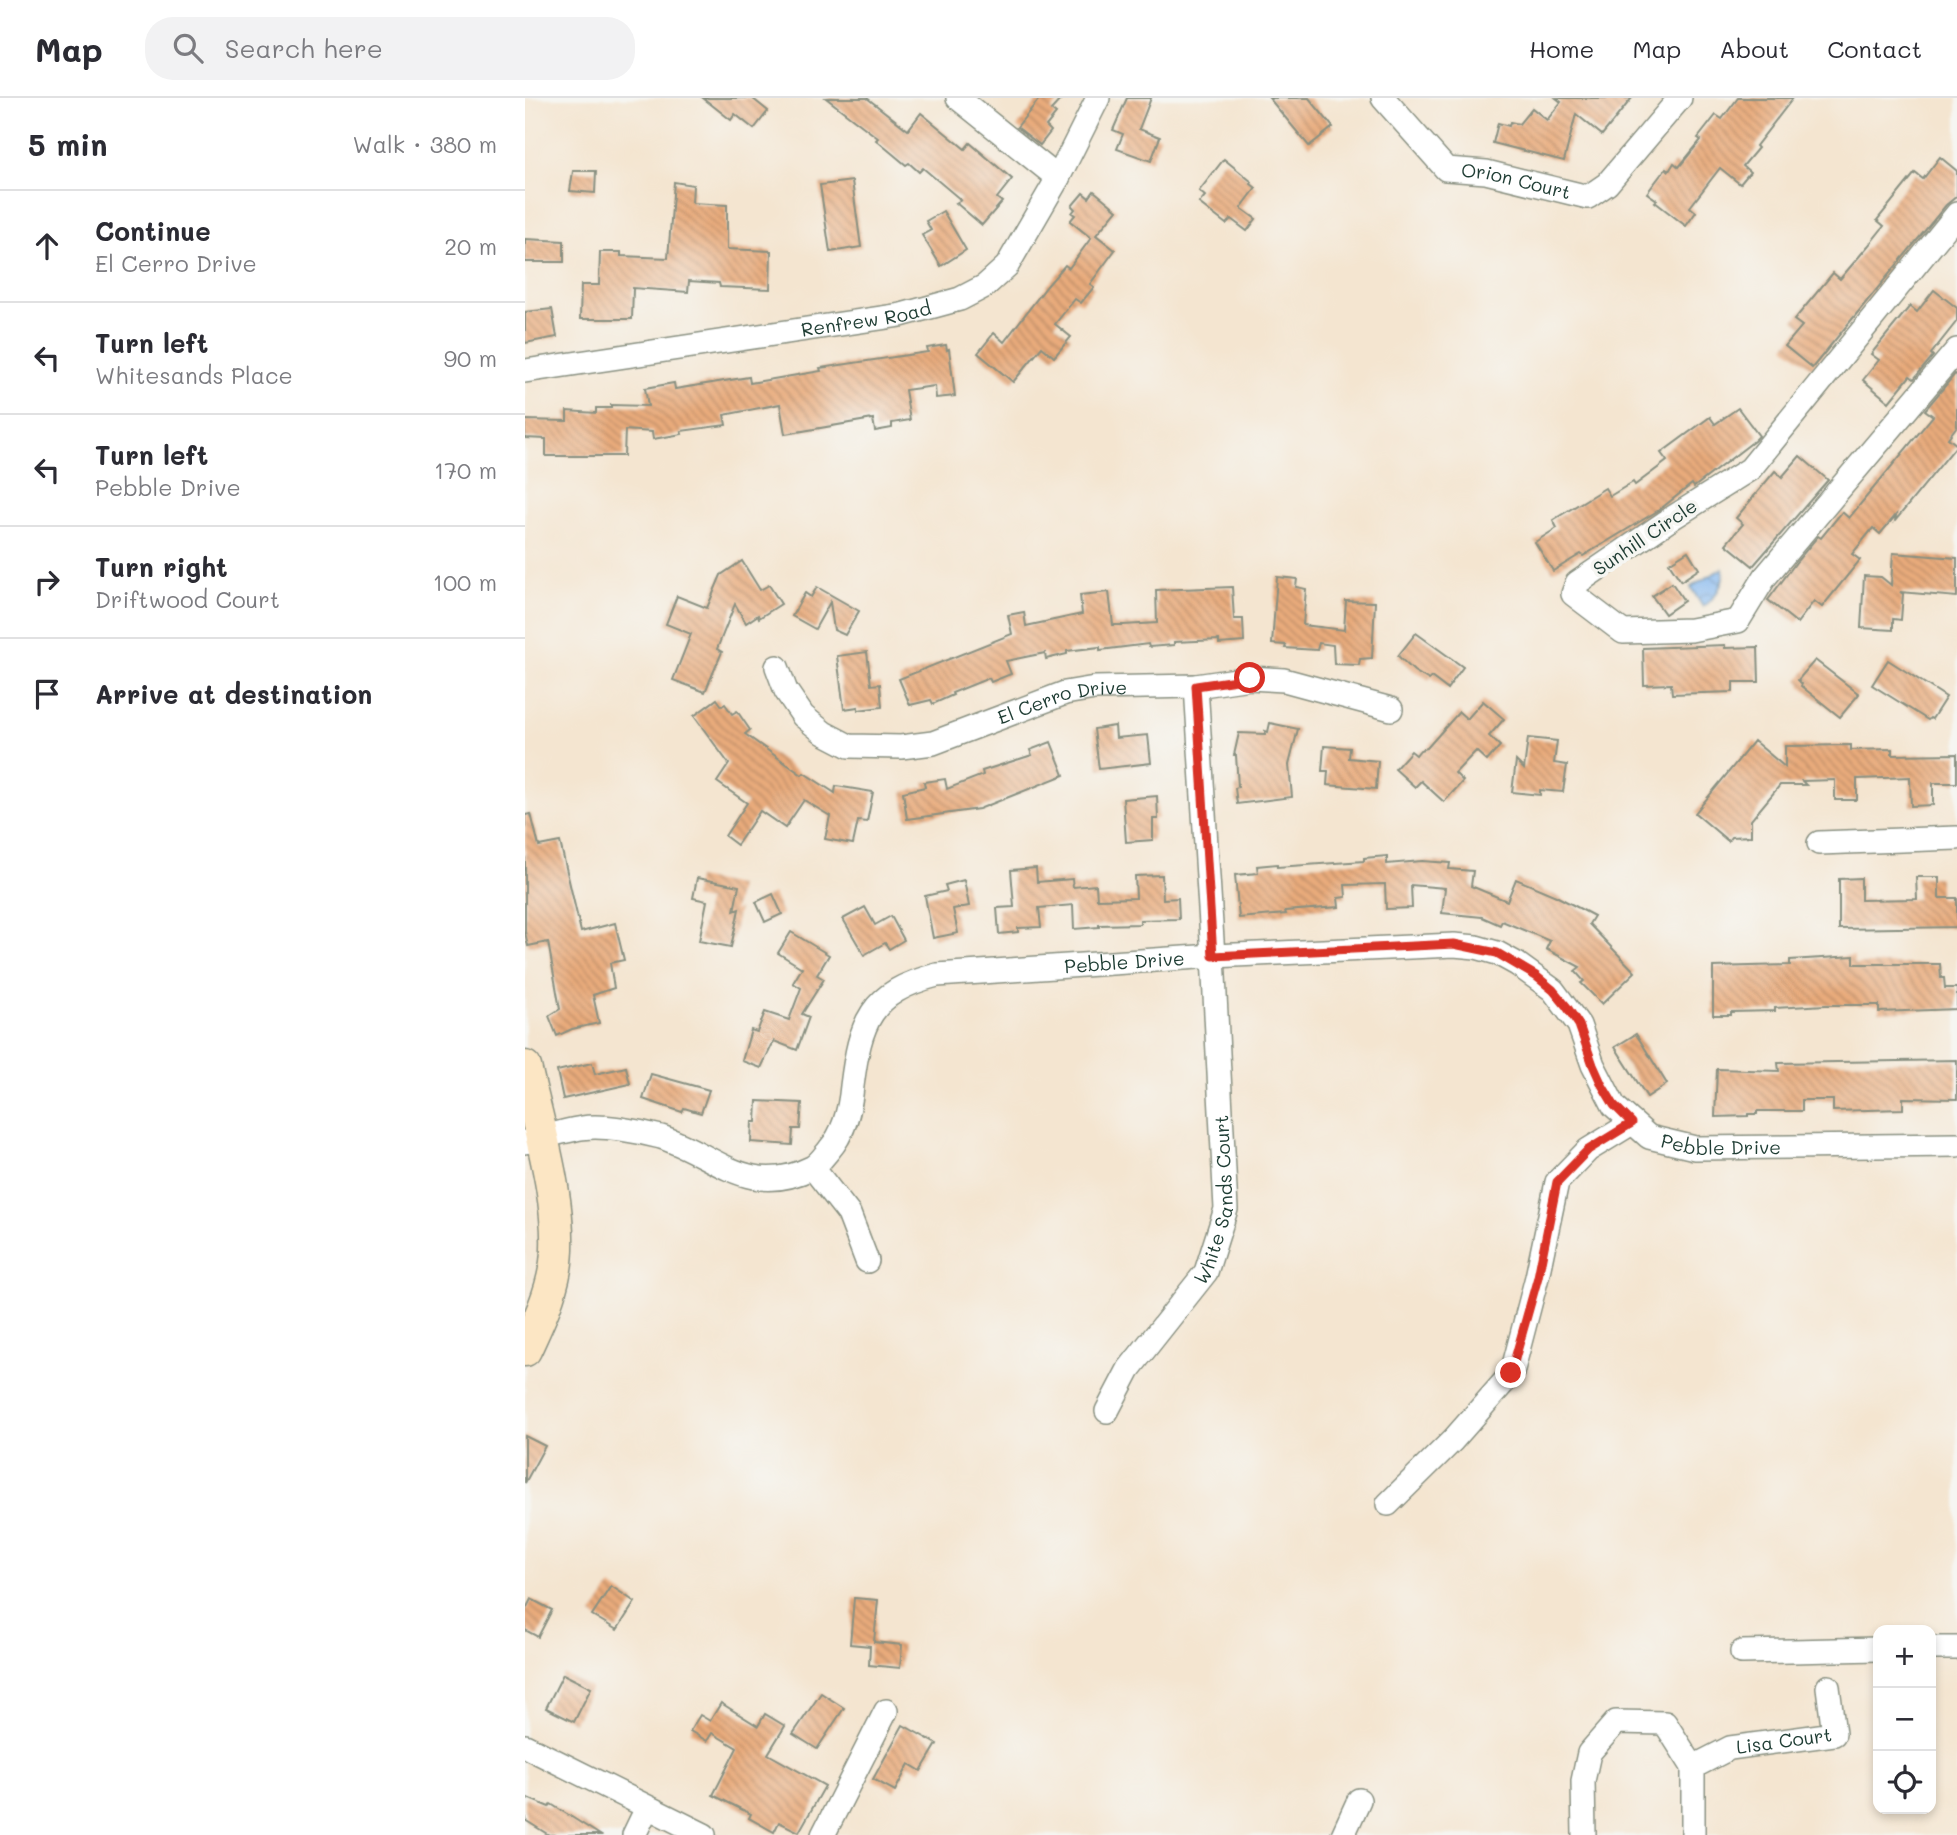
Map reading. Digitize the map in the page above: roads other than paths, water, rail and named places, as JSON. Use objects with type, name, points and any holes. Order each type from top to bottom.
[{"type":"street","points":[[958,98],[1058,178]]},
{"type":"street","name":"Renfrew Road","points":[[525,372],[901,315],[960,299],[985,286],[1007,266],[1058,178],[1098,98]]},
{"type":"street","name":"Orion Court","points":[[1383,98],[1446,169],[1486,172],[1588,197],[1607,184],[1680,98]]},
{"type":"street","name":"Sunhill Circle","points":[[1957,214],[1750,469],[1577,583],[1573,594],[1623,632],[1691,630],[1738,621],[1765,577],[1957,350]]},
{"type":"street","name":"El Cerro Drive","points":[[777,667],[786,691],[803,716],[824,733],[849,746],[901,747],[933,743],[1075,691],[1095,688],[1196,686],[1250,678],[1285,680],[1391,709]]},
{"type":"street","name":"White Sands Court","points":[[1107,1411],[1129,1368],[1206,1272],[1226,1209],[1196,686]]},
{"type":"street","points":[[1819,843],[1957,838]]},
{"type":"street","name":"Pebble Drive","points":[[813,1168],[837,1142],[850,1111],[860,1039],[866,1021],[880,1003],[897,989],[916,981],[937,975],[1213,956],[1454,944],[1497,953],[1536,976],[1553,990],[1579,1025],[1593,1065],[1614,1105],[1649,1137],[1695,1148],[1957,1145]]},
{"type":"street","points":[[525,1067],[533,1140],[558,1227],[555,1269],[543,1310],[525,1350]]},
{"type":"street","points":[[1388,1504],[1453,1440],[1511,1373],[1538,1277],[1557,1182],[1588,1150],[1632,1123]]},
{"type":"street","points":[[533,1140],[585,1127],[625,1130],[662,1138],[739,1174],[774,1180],[813,1168],[849,1214],[867,1261]]},
{"type":"street","points":[[1936,1648],[1957,1648]]},
{"type":"street","points":[[1742,1652],[1873,1649]]},
{"type":"street","name":"Lisa Court","points":[[1693,1767],[1730,1748],[1834,1734],[1828,1687]]},
{"type":"street","points":[[823,1835],[886,1711]]},
{"type":"street","points":[[1584,1835],[1583,1781],[1589,1753],[1615,1722],[1665,1723],[1693,1767],[1693,1835]]},
{"type":"street","points":[[525,1746],[704,1835]]},
{"type":"street","points":[[1343,1835],[1359,1800]]},
{"type":"street","points":[[634,1835],[647,1808]]},
{"type":"water","points":[[1723,568],[1719,589],[1703,607],[1691,587]]}]
